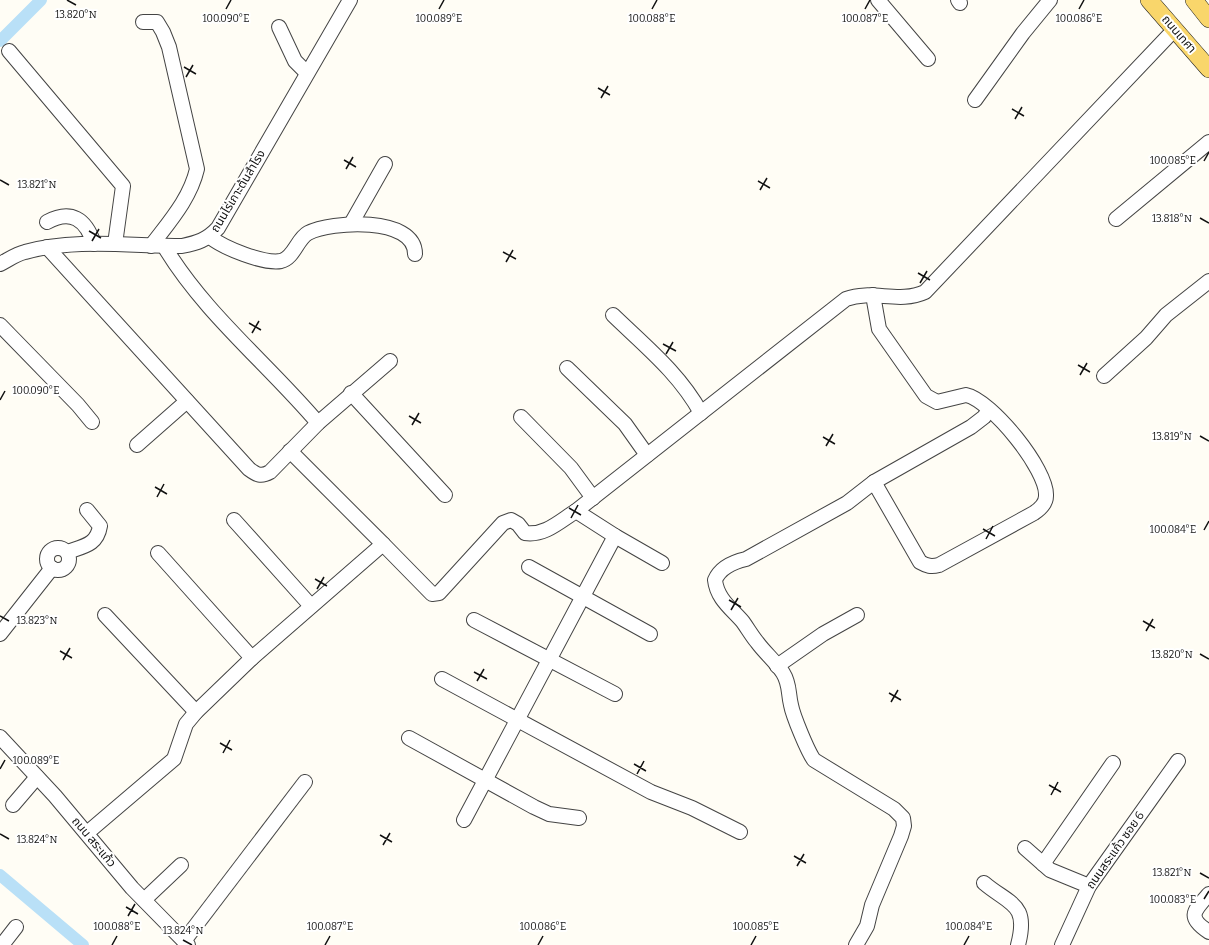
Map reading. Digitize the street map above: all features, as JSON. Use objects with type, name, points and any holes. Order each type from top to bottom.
[{"type":"main road","name":"ถนนเทศา","points":[[1149,0],[1209,69]]},
{"type":"main road","points":[[1194,0],[1209,19]]},
{"type":"street","name":"ถนนไร่เกาะต้นสำโรง","points":[[0,264],[23,252],[46,247],[94,244],[158,246],[196,244],[210,237],[218,228],[350,0]]},
{"type":"street","points":[[878,0],[928,59]]},
{"type":"street","points":[[975,100],[1023,33],[1050,0]]},
{"type":"street","points":[[143,22],[157,22],[164,32],[197,169],[195,179],[185,200],[158,246],[176,266],[196,293],[294,394],[318,423]]},
{"type":"street","points":[[279,27],[295,61],[307,72]]},
{"type":"street","points":[[290,451],[383,544],[424,588],[436,595],[454,579],[503,523],[511,520],[518,524],[525,533],[534,535],[547,530],[593,498],[846,299],[863,294],[906,298],[917,296],[930,288],[1174,30]]},
{"type":"street","points":[[9,51],[123,186],[115,244]]},
{"type":"street","points":[[1116,220],[1209,142]]},
{"type":"street","points":[[351,224],[385,164]]},
{"type":"street","points":[[47,222],[66,215],[78,219],[90,231],[94,244]]},
{"type":"street","points":[[210,237],[222,246],[240,253],[267,260],[282,261],[288,258],[308,233],[321,229],[351,224],[374,225],[406,236],[412,242],[415,254]]},
{"type":"street","points":[[46,247],[249,469],[257,475],[264,476],[270,472],[318,423],[390,361]]},
{"type":"street","points":[[1104,376],[1146,338],[1166,315],[1209,281]]},
{"type":"street","points":[[873,295],[879,329],[926,396],[937,402],[958,396],[970,396],[989,410],[1020,441],[1041,478],[1045,488],[1045,502],[1040,509],[1034,513],[939,565],[926,566],[920,562],[874,482]]},
{"type":"street","points":[[612,315],[672,371],[692,395],[701,412]]},
{"type":"street","points":[[0,325],[78,405],[92,422]]},
{"type":"street","points":[[568,368],[625,424],[647,455]]},
{"type":"street","points":[[351,394],[445,495]]},
{"type":"street","points":[[137,445],[187,401]]},
{"type":"street","points":[[856,945],[867,926],[872,905],[901,836],[904,826],[903,818],[894,809],[814,760],[809,754],[801,731],[794,718],[790,703],[789,685],[778,666],[719,595],[715,580],[717,575],[726,567],[746,559],[847,503],[874,482],[979,422],[989,410]]},
{"type":"street","points":[[521,417],[571,468],[593,498]]},
{"type":"street","points":[[0,634],[52,568],[59,569],[65,567],[69,558],[67,552],[94,542],[98,537],[100,526],[87,510]]},
{"type":"street","points":[[576,511],[615,536],[662,563]]},
{"type":"street","points":[[234,520],[311,606]]},
{"type":"street","points":[[464,820],[615,536]]},
{"type":"street","points":[[87,833],[174,759],[186,724],[196,712],[252,658],[383,544]]},
{"type":"street","points":[[158,553],[252,658]]},
{"type":"street","points":[[529,567],[584,596],[650,634]]},
{"type":"street","points":[[105,615],[196,712]]},
{"type":"street","points":[[778,666],[823,634],[857,615]]},
{"type":"street","points":[[474,620],[615,694]]},
{"type":"street","points":[[442,679],[651,792],[692,808],[740,832]]},
{"type":"street","name":"ถนน สระแก้ว","points":[[0,737],[87,833],[144,900],[186,943]]},
{"type":"street","points":[[409,738],[534,807],[549,814],[579,818]]},
{"type":"street","name":"ถนนสระแก้ว ซอย 6","points":[[1062,945],[1089,886],[1178,761]]},
{"type":"street","points":[[1043,864],[1112,763]]},
{"type":"street","points":[[13,805],[37,777]]},
{"type":"street","points":[[186,943],[305,782]]},
{"type":"street","points":[[1025,848],[1043,864],[1061,876],[1089,886]]},
{"type":"street","points":[[144,900],[181,865]]},
{"type":"street","points":[[984,883],[996,893],[1010,900],[1017,907],[1022,930],[1018,945]]},
{"type":"street","points":[[1209,894],[1195,910],[1194,917],[1198,925],[1209,932]]},
{"type":"street","points":[[2,945],[16,927]]},
{"type":"waterway","points":[[0,41],[41,0]]},
{"type":"waterway","points":[[0,875],[83,945]]}]
